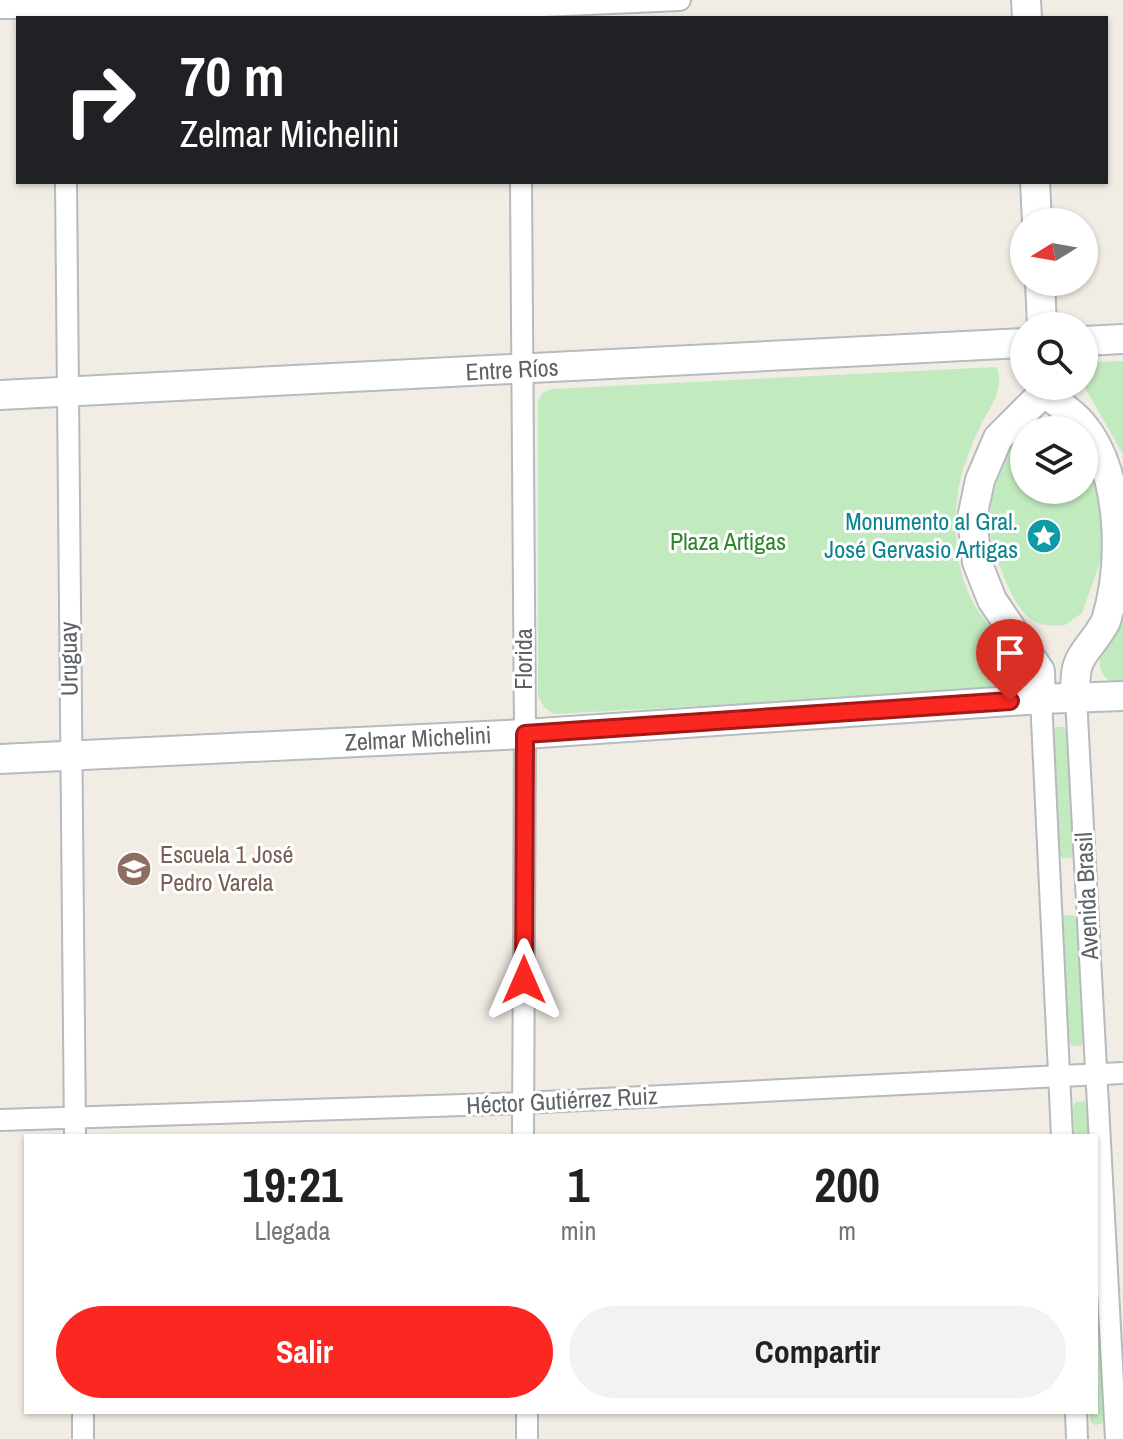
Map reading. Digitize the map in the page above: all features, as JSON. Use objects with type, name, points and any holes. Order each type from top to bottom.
[{"type":"street","points":[[0,8],[521,8],[680,0]]},
{"type":"street","name":"Uruguay","points":[[66,184],[75,1126]]},
{"type":"street","name":"Florida","points":[[521,184],[525,734],[523,1134]]},
{"type":"street","points":[[1035,184],[1036,208]]},
{"type":"street","points":[[1098,340],[1123,339]]},
{"type":"street","name":"Entre Ríos","points":[[0,395],[1010,344]]},
{"type":"street","name":"Avenida Brasil","points":[[1034,400],[998,438],[980,480],[972,518],[977,562],[992,600],[1040,671],[1062,1134]]},
{"type":"street","name":"Avenida Brasil","points":[[1056,400],[1082,424],[1112,473],[1123,526],[1123,570],[1107,620],[1081,655],[1074,674],[1116,1439]]},
{"type":"street","name":"Zelmar Michelini","points":[[0,759],[525,734],[1123,696]]},
{"type":"street","name":"Héctor Gutiérrez Ruiz","points":[[0,1120],[75,1126],[1123,1073]]},
{"type":"street","points":[[83,1414],[83,1439]]},
{"type":"street","points":[[527,1414],[527,1439]]},
{"type":"street","points":[[1076,1414],[1077,1439]]},
{"type":"green space","points":[[1123,361],[1123,454],[1092,400],[1098,400],[1098,362]]},
{"type":"green space","name":"Plaza Artigas","points":[[997,367],[999,384],[995,399],[975,438],[960,479],[956,534],[965,585],[975,606],[1006,649],[1011,676],[988,690],[554,714],[544,707],[538,695],[538,401],[542,393],[552,389]]},
{"type":"green space","points":[[1010,448],[1010,504],[1098,504],[1098,494],[1101,502],[1102,557],[1082,613],[1065,625],[1042,624],[1025,615],[998,563],[990,517],[997,476]]},
{"type":"green space","points":[[1123,614],[1123,683],[1112,684],[1100,667],[1100,658]]},
{"type":"green space","points":[[1056,727],[1067,731],[1071,858],[1059,855],[1052,731]]},
{"type":"green space","points":[[1065,915],[1073,915],[1077,919],[1081,1046],[1069,1043],[1062,919]]},
{"type":"green space","points":[[1084,1101],[1087,1106],[1089,1134],[1074,1134],[1073,1106],[1076,1102]]},
{"type":"green space","points":[[1098,1298],[1104,1419],[1102,1424],[1094,1425],[1090,1414],[1098,1414]]},
{"type":"place","name":"Monumento al Gral. José Gervasio Artigas","points":[[1044,536]]},
{"type":"place","name":"Escuela 1 José Pedro Varela","points":[[134,869]]},
{"type":"route","points":[[524,980],[525,734],[1010,701]]}]
